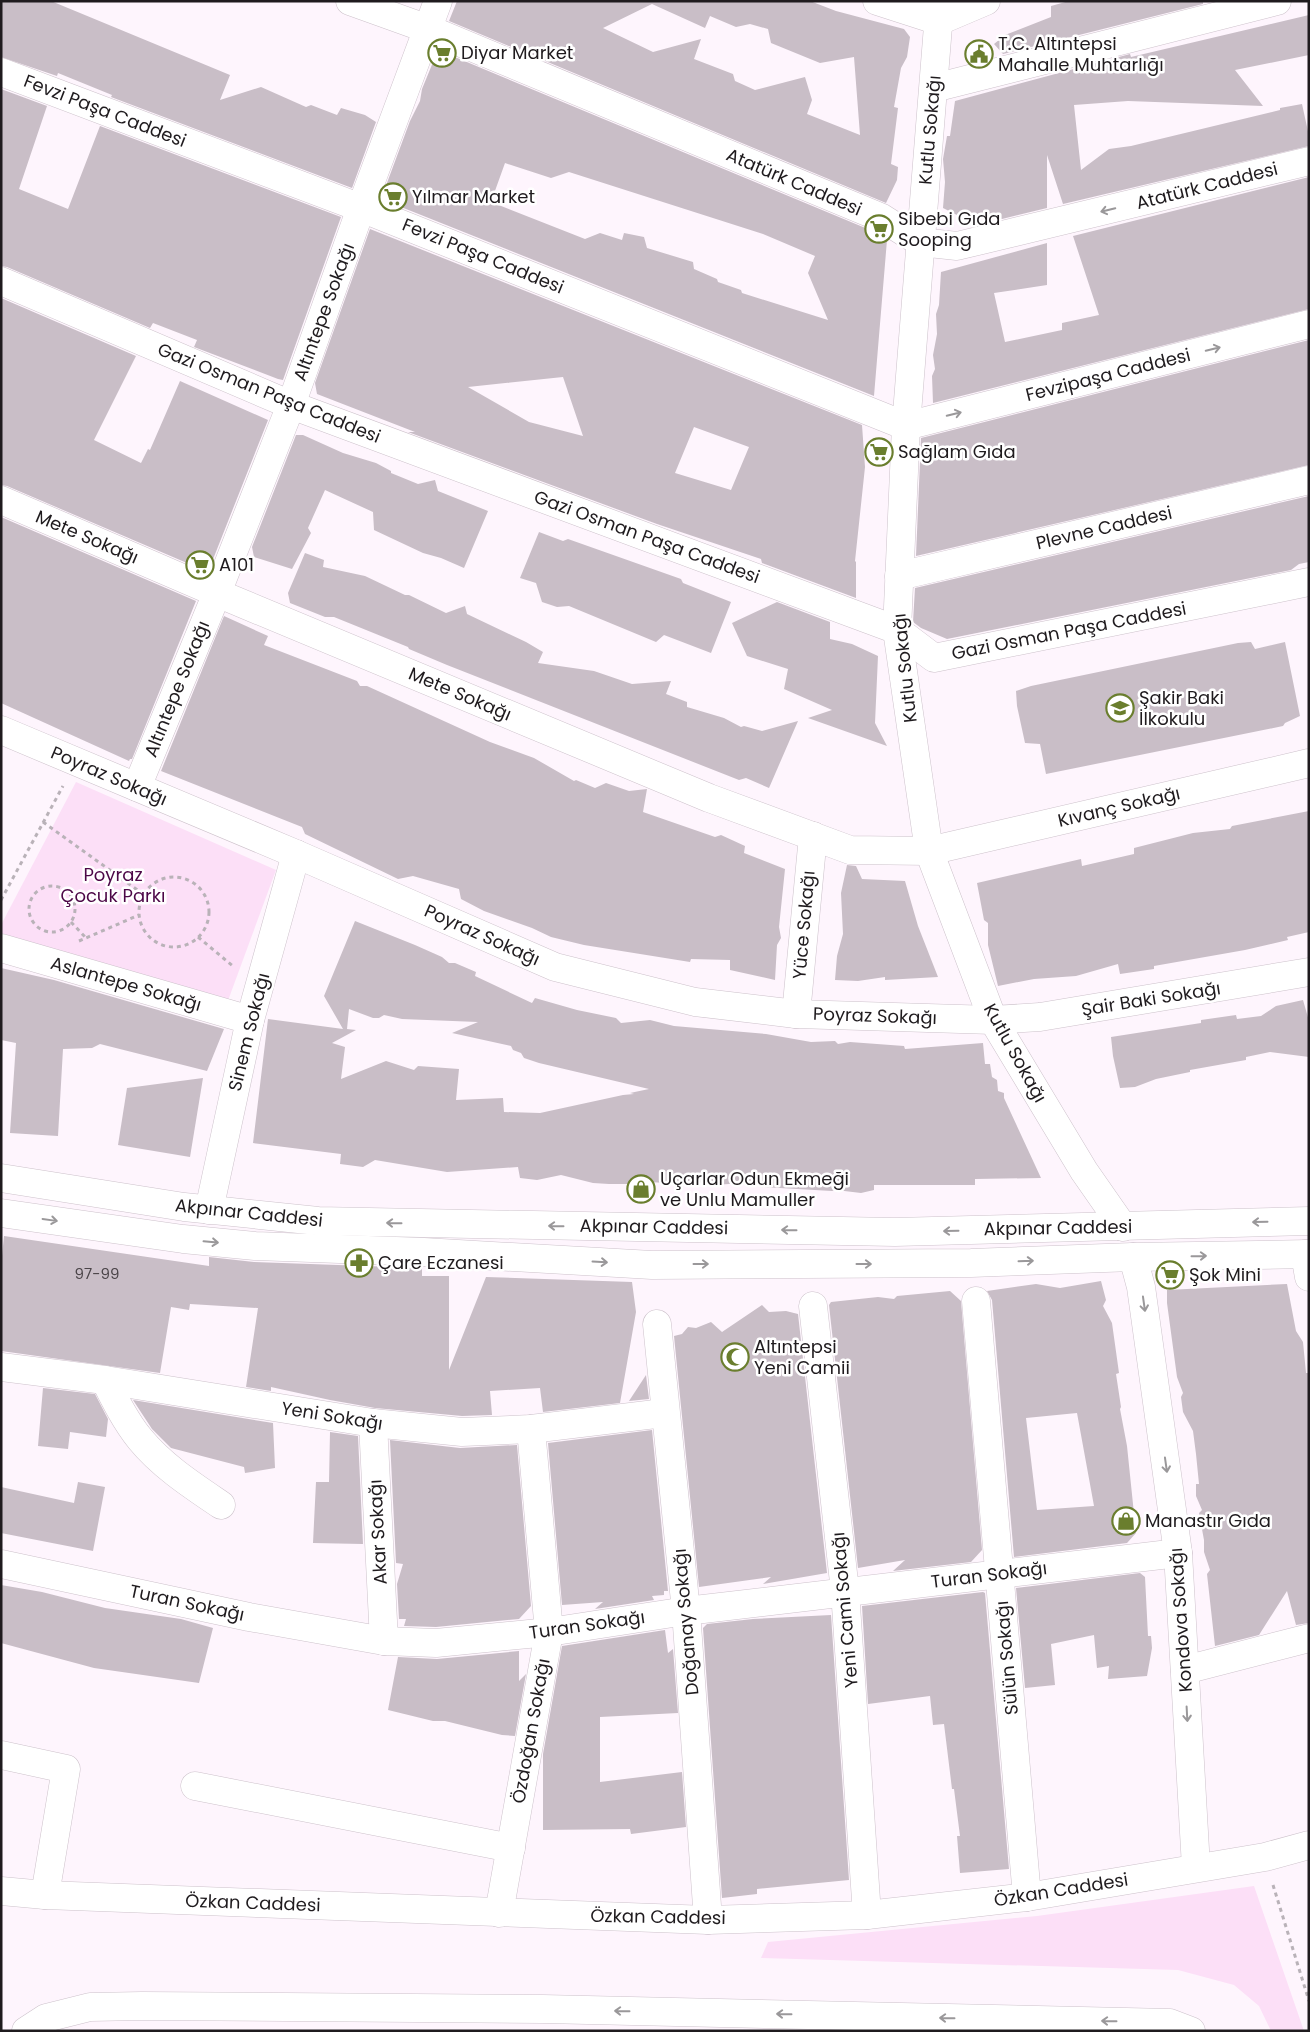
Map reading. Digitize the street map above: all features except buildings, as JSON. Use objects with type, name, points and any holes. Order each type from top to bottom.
[{"type":"street","name":"Atatürk Caddesi","points":[[350,1],[428,29],[882,218],[920,242],[957,246],[1309,161]]},
{"type":"street","name":"Altıntepe Sokağı","points":[[137,787],[217,593],[291,405],[361,208],[438,1]]},
{"type":"street","points":[[877,1],[939,11],[986,1]]},
{"type":"street","points":[[934,88],[1277,1]]},
{"type":"street","name":"Kutlu Sokağı","points":[[939,11],[906,426],[897,630],[929,851],[993,1020],[1084,1171],[1122,1227],[1133,1257]]},
{"type":"street","name":"Fevzi Paşa Caddesi","points":[[1,72],[361,208],[906,426]]},
{"type":"street","name":"Gazi Osman Paşa Caddesi","points":[[1,281],[291,405],[897,630],[934,658],[1309,582]]},
{"type":"street","name":"Fevzipaşa Caddesi","points":[[906,426],[1309,324]]},
{"type":"street","name":"Plevne Caddesi","points":[[899,576],[1309,480]]},
{"type":"street","name":"Mete Sokağı","points":[[1,500],[217,593],[709,798],[850,850],[929,851]]},
{"type":"street","name":"Poyraz Sokağı","points":[[1,730],[296,854],[555,967],[695,1002],[796,1014],[993,1020]]},
{"type":"street","name":"Kıvanç Sokağı","points":[[929,851],[1309,763]]},
{"type":"street","name":"Yüce Sokağı","points":[[796,1014],[813,836]]},
{"type":"street","name":"Sinem Sokağı","points":[[209,1210],[250,1020],[296,854]]},
{"type":"street","name":"Aslantepe Sokağı","points":[[1,948],[250,1020]]},
{"type":"street","name":"Şair Baki Sokağı","points":[[993,1020],[1040,1017],[1309,972]]},
{"type":"street","name":"Akpınar Caddesi","points":[[1,1178],[209,1210],[318,1221],[895,1232],[1309,1221]]},
{"type":"street","name":"Akpınar Caddesi","points":[[1,1214],[164,1237],[255,1246],[424,1252],[652,1265],[971,1263],[1133,1257],[1308,1262]]},
{"type":"street","name":"Kondova Sokağı","points":[[1133,1257],[1141,1287],[1178,1552],[1196,1868]]},
{"type":"street","name":"Sülün Sokağı","points":[[976,1300],[1027,1896]]},
{"type":"street","name":"Yeni Cami Sokağı","points":[[813,1306],[844,1591],[868,1915]]},
{"type":"street","name":"Doğanay Sokağı","points":[[657,1324],[664,1413],[686,1611],[708,1920]]},
{"type":"street","name":"Yeni Sokağı","points":[[1,1367],[105,1380],[373,1424],[462,1432],[531,1429],[664,1413]]},
{"type":"street","points":[[105,1380],[116,1403],[141,1440],[170,1467],[221,1505]]},
{"type":"street","name":"Akar Sokağı","points":[[373,1424],[384,1642]]},
{"type":"street","name":"Özdoğan Sokağı","points":[[499,1913],[549,1632],[531,1429]]},
{"type":"street","name":"Turan Sokağı","points":[[1,1564],[249,1617],[384,1642],[436,1643],[549,1632],[686,1611],[1178,1552]]},
{"type":"street","points":[[1185,1670],[1309,1638]]},
{"type":"street","points":[[1,1755],[66,1769],[45,1895]]},
{"type":"street","points":[[195,1786],[511,1848]]},
{"type":"street","name":"Özkan Caddesi","points":[[1,1891],[45,1895],[708,1920],[868,1915],[1027,1896],[1265,1857],[1309,1845]]},
{"type":"street","points":[[26,2031],[46,2018],[90,2007],[152,2006],[562,2010],[1150,2022],[1170,2023],[1192,2031]]},
{"type":"path","points":[[1,900],[75,762]]},
{"type":"path","points":[[43,822],[143,894]]},
{"type":"path","points":[[173,877],[185,879],[196,884],[208,904],[209,916],[205,928],[198,938],[189,944],[167,947],[156,943],[147,936],[138,915],[139,904],[143,894],[162,879],[173,877]]},
{"type":"path","points":[[57,886],[64,889],[73,900],[74,915],[71,922],[66,927],[52,932],[38,927],[29,914],[31,899],[42,888],[57,886]]},
{"type":"path","points":[[71,944],[138,915]]},
{"type":"path","points":[[71,922],[86,938]]},
{"type":"path","points":[[198,938],[239,971]]},
{"type":"path","points":[[1265,1857],[1309,2001]]},
{"type":"green space","name":"Poyraz Çocuk Parkı","points":[[76,782],[276,870],[226,1006],[1,933],[1,925]]},
{"type":"green space","points":[[1254,1886],[1304,2031],[1271,2031],[1259,2006],[1234,1985],[1178,1970],[761,1958],[768,1942],[1037,1916]]},
{"type":"place","name":"Diyar Market","points":[[442,53]]},
{"type":"place","name":"T.C. Altıntepsi Mahalle Muhtarlığı","points":[[979,54]]},
{"type":"place","name":"Yılmar Market","points":[[393,197]]},
{"type":"place","name":"Sibebi Gıda Sooping","points":[[879,229]]},
{"type":"place","name":"Sağlam Gıda","points":[[879,452]]},
{"type":"place","name":"A101","points":[[200,565]]},
{"type":"place","name":"Şakir Baki İlkokulu","points":[[1120,708]]},
{"type":"place","name":"Uçarlar Odun Ekmeği ve Unlu Mamuller","points":[[641,1189]]},
{"type":"place","name":"Çare Eczanesi","points":[[359,1263]]},
{"type":"place","name":"Şok Mini","points":[[1170,1275]]},
{"type":"place","name":"Altıntepsi Yeni Camii","points":[[735,1357]]},
{"type":"place","name":"Manastır Gıda","points":[[1126,1521]]}]
